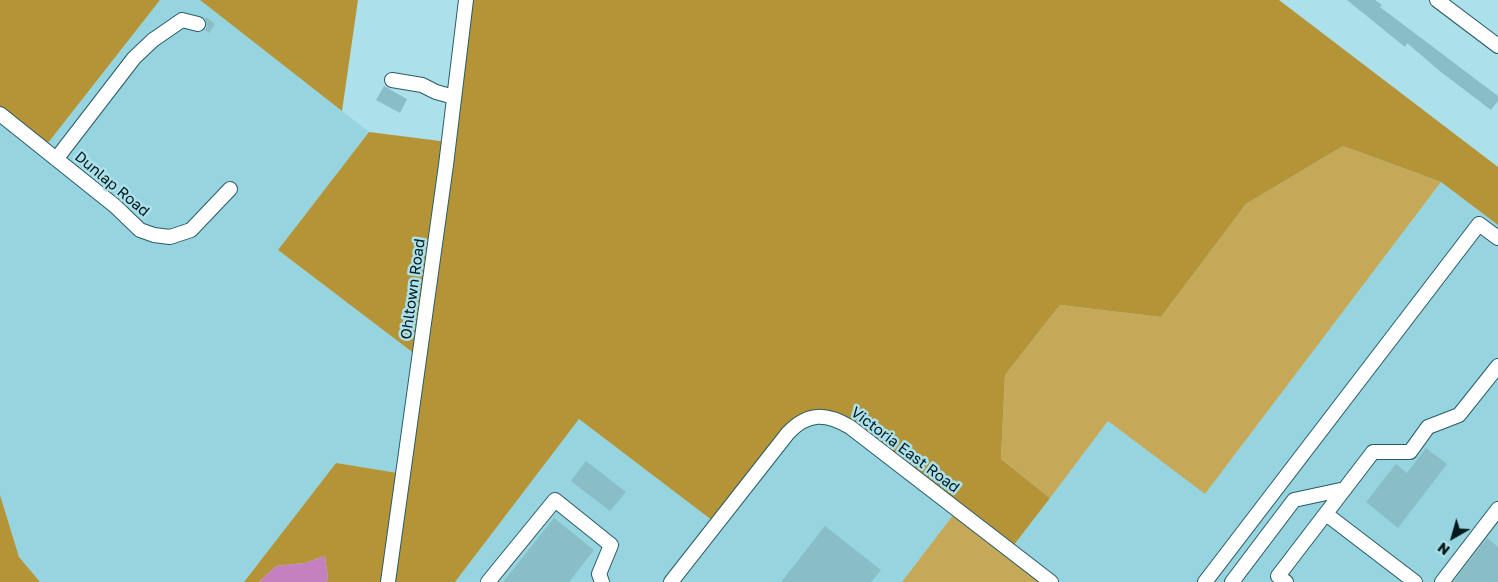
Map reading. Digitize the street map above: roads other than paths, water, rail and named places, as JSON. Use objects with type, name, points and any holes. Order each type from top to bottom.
[{"type":"street","name":"Ohltown Road","points":[[388,582],[407,455],[466,0]]},
{"type":"street","points":[[1437,0],[1498,46]]},
{"type":"street","points":[[58,158],[134,58],[154,40],[182,20],[198,24]]},
{"type":"street","points":[[392,80],[422,85],[454,98]]},
{"type":"street","name":"Dunlap Road","points":[[0,114],[58,158],[115,206],[140,230],[154,236],[170,237],[191,230],[230,189]]},
{"type":"street","points":[[1205,582],[1479,224],[1498,238]]},
{"type":"street","points":[[1286,582],[1278,576],[1373,452],[1410,452],[1428,427],[1459,415],[1498,366]]},
{"type":"street","name":"Victoria East Road","points":[[671,582],[788,433],[801,422],[820,416],[830,417],[850,427],[1051,582]]},
{"type":"street","points":[[1232,582],[1294,500],[1345,489]]},
{"type":"street","points":[[488,582],[555,500],[611,545],[599,574],[602,582]]},
{"type":"street","points":[[1442,582],[1498,509]]},
{"type":"street","points":[[1326,514],[1415,582]]}]
